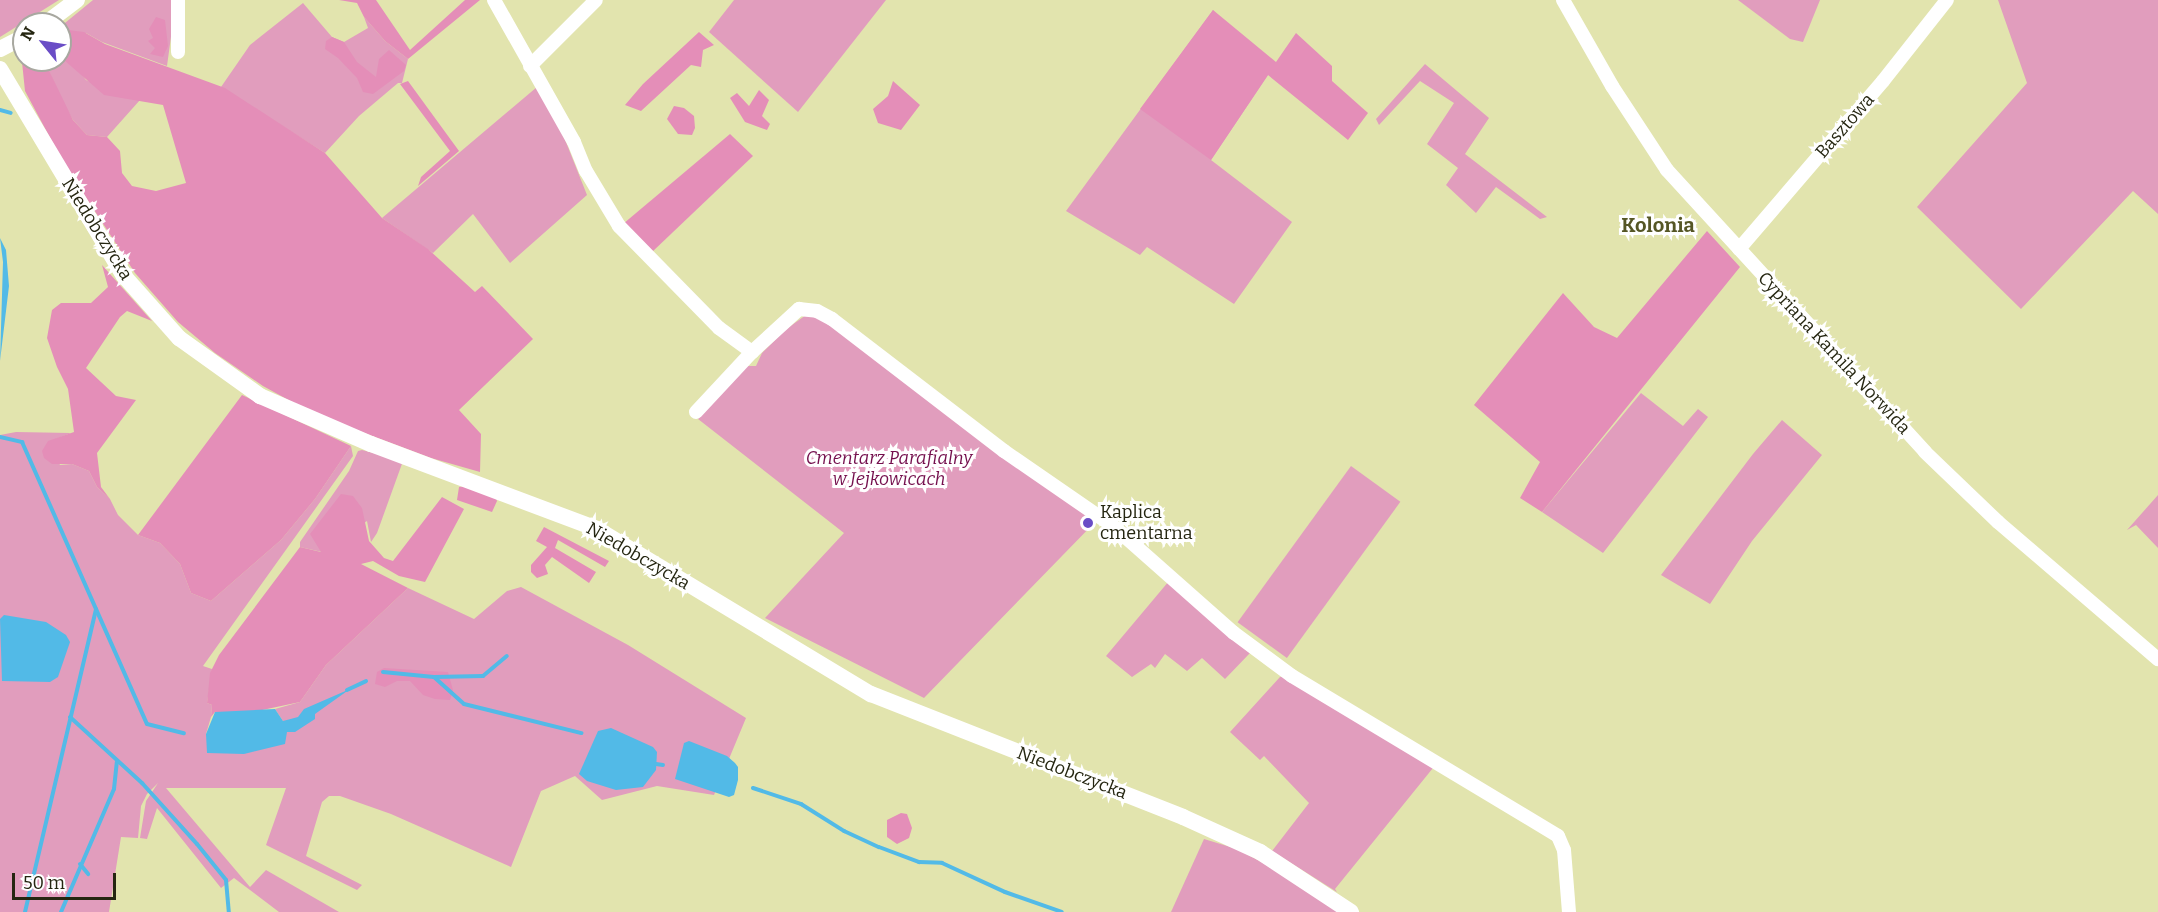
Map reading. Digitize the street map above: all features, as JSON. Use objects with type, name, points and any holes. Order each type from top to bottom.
[{"type":"street","points":[[61,12],[77,0]]},
{"type":"street","points":[[178,0],[178,52]]},
{"type":"street","points":[[494,0],[619,226],[719,328],[752,352]]},
{"type":"street","points":[[530,66],[596,0]]},
{"type":"street","name":"Cypriana Kamila Norwida","points":[[1563,0],[1612,86],[1667,170],[1925,452],[1998,522],[2158,659]]},
{"type":"street","name":"Basztowa","points":[[1739,249],[1883,81],[1947,0]]},
{"type":"street","name":"Niedobczycka","points":[[0,69],[124,276],[179,338],[260,396],[371,444],[597,529],[871,694],[1184,817],[1260,852],[1348,911]]},
{"type":"street","points":[[696,412],[752,352],[799,309],[817,310],[832,319],[1004,451],[1114,527],[1234,633],[1292,676],[1558,836],[1564,850],[1569,912]]},
{"type":"green space","points":[[0,0],[59,0],[40,12],[12,12],[12,29],[0,37]]},
{"type":"green space","points":[[93,0],[176,0],[167,66],[102,42],[86,33],[72,35],[72,17]]},
{"type":"green space","points":[[734,0],[886,0],[798,112],[709,32]]},
{"type":"green space","points":[[1738,0],[1820,0],[1803,42],[1790,39]]},
{"type":"green space","points":[[1998,0],[2158,0],[2158,214],[2133,191],[2021,309],[1917,207],[2027,83]]},
{"type":"green space","points":[[303,3],[332,37],[344,42],[368,28],[364,17],[385,41],[408,59],[402,83],[398,83],[359,116],[325,153],[221,87],[250,45]]},
{"type":"green space","points":[[1213,10],[1268,75],[1211,160],[1292,222],[1234,304],[1147,247],[1140,255],[1066,211]]},
{"type":"green space","points":[[1425,64],[1489,118],[1465,154],[1547,217],[1540,219],[1496,187],[1476,213],[1446,185],[1458,168],[1427,144],[1454,103],[1420,81],[1379,125],[1376,119]]},
{"type":"green space","points":[[72,65],[86,80],[123,97],[140,100],[107,137],[87,135],[73,120],[49,72],[72,72]]},
{"type":"green space","points":[[537,87],[560,127],[587,195],[510,263],[473,214],[433,253],[382,218]]},
{"type":"green space","name":"Cmentarz Parafialny w Jejkowicach","points":[[806,315],[822,318],[1098,519],[924,698],[765,618],[844,533],[698,419],[747,366],[756,366],[762,353],[785,330]]},
{"type":"green space","points":[[1641,393],[1683,426],[1698,409],[1708,417],[1603,553],[1542,512]]},
{"type":"green space","points":[[1782,420],[1822,455],[1752,541],[1710,604],[1661,575],[1753,454]]},
{"type":"green space","points":[[16,432],[71,433],[48,442],[60,465],[72,464],[89,471],[97,487],[110,499],[118,515],[138,535],[160,543],[180,564],[191,593],[211,601],[281,540],[315,499],[351,446],[353,456],[203,666],[212,669],[207,703],[212,705],[211,717],[206,734],[287,727],[275,709],[300,702],[326,665],[408,588],[474,619],[507,591],[521,587],[628,645],[746,718],[714,795],[657,786],[602,800],[575,776],[541,791],[511,867],[391,814],[340,796],[329,796],[322,802],[306,856],[362,885],[357,890],[266,845],[286,788],[166,788],[250,887],[266,870],[339,912],[279,912],[234,878],[221,888],[157,808],[147,839],[140,838],[146,801],[158,783],[147,794],[141,806],[138,838],[121,837],[109,912],[0,912],[0,435]]},
{"type":"green space","points":[[362,450],[403,461],[377,533],[371,542],[367,521],[322,552],[300,547],[300,542],[349,471],[358,451]]},
{"type":"green space","points":[[1351,466],[1400,502],[1287,658],[1238,622]]},
{"type":"green space","points":[[2158,495],[2158,548],[2136,525],[2127,530]]},
{"type":"green space","points":[[1169,581],[1250,653],[1225,679],[1202,658],[1187,671],[1165,654],[1155,668],[1151,664],[1132,677],[1106,656]]},
{"type":"green space","points":[[1284,676],[1437,763],[1335,889],[1337,892],[1272,851],[1309,803],[1264,756],[1260,760],[1230,732],[1280,677]]},
{"type":"green space","points":[[1204,839],[1237,849],[1304,885],[1339,912],[1171,912]]},
{"type":"shaded area","points":[[339,0],[376,0],[410,50],[465,0],[480,0],[408,59],[385,41],[364,17],[357,3]]},
{"type":"shaded area","points":[[1213,10],[1276,62],[1296,33],[1332,66],[1332,81],[1368,113],[1348,140],[1268,75],[1211,160],[1140,109]]},
{"type":"shaded area","points":[[156,17],[165,20],[168,46],[163,57],[150,54],[155,48],[148,41],[153,38],[149,29]]},
{"type":"shaded area","points":[[72,30],[84,32],[105,44],[225,88],[325,153],[382,218],[428,249],[475,292],[482,286],[533,339],[459,410],[481,434],[480,472],[431,458],[314,414],[263,386],[215,353],[178,322],[135,273],[63,162],[25,91],[23,72],[50,72],[73,120],[87,135],[107,137],[120,151],[122,173],[132,186],[156,191],[186,183],[163,105],[104,95],[72,67]]},
{"type":"shaded area","points":[[699,32],[714,45],[703,50],[701,67],[691,65],[641,111],[625,105],[643,84]]},
{"type":"shaded area","points":[[332,37],[344,42],[357,62],[376,77],[379,59],[389,50],[406,65],[404,71],[373,94],[363,92],[357,78],[338,58],[325,49],[326,41]]},
{"type":"shaded area","points":[[408,81],[459,151],[418,186],[421,177],[450,151],[400,84]]},
{"type":"shaded area","points":[[893,81],[920,105],[901,130],[878,123],[873,109],[888,96]]},
{"type":"shaded area","points":[[759,90],[769,100],[762,116],[770,124],[767,130],[745,122],[730,98],[737,93],[749,106]]},
{"type":"shaded area","points":[[674,106],[684,108],[694,116],[695,128],[692,135],[678,134],[667,119]]},
{"type":"shaded area","points":[[730,134],[753,156],[651,253],[623,224]]},
{"type":"shaded area","points":[[1707,231],[1740,267],[1542,512],[1520,498],[1540,462],[1474,405],[1563,293],[1594,327],[1617,338]]},
{"type":"shaded area","points":[[102,265],[152,321],[127,311],[120,317],[86,368],[116,396],[136,400],[97,453],[101,487],[110,499],[97,487],[89,471],[72,464],[52,464],[44,458],[42,451],[48,441],[74,432],[68,389],[47,338],[52,310],[61,303],[91,303],[108,287]]},
{"type":"shaded area","points":[[242,395],[351,446],[315,499],[281,540],[211,601],[191,593],[180,564],[160,543],[138,535]]},
{"type":"shaded area","points":[[465,486],[495,496],[497,501],[492,512],[457,500],[459,487]]},
{"type":"shaded area","points":[[341,494],[353,496],[362,508],[369,541],[384,558],[393,561],[442,497],[464,509],[425,582],[399,576],[373,561],[361,564],[408,588],[326,665],[300,702],[253,712],[215,712],[211,717],[212,705],[207,703],[210,673],[219,655],[300,547],[321,552],[310,534]]},
{"type":"shaded area","points":[[544,527],[609,561],[605,567],[558,540],[555,548],[596,572],[589,583],[552,557],[545,565],[548,574],[537,578],[531,572],[531,565],[547,547],[536,541]]},
{"type":"shaded area","points":[[384,668],[448,672],[453,690],[450,700],[423,695],[410,681],[397,681],[385,687],[375,684],[377,672]]},
{"type":"shaded area","points":[[901,813],[907,814],[912,828],[909,838],[897,844],[887,837],[887,820]]},
{"type":"water","points":[[0,238],[6,250],[9,286],[0,361],[3,262]]},
{"type":"water","points":[[4,615],[46,622],[66,635],[70,642],[58,677],[50,682],[2,681],[0,619]]},
{"type":"water","points":[[350,689],[315,714],[315,719],[295,732],[287,732],[285,744],[244,754],[207,753],[206,734],[215,712],[275,709],[283,721],[298,717],[304,709]]},
{"type":"water","points":[[611,728],[653,747],[657,752],[656,770],[643,787],[616,790],[587,781],[579,774],[598,731]]},
{"type":"water","points":[[689,741],[727,756],[735,763],[738,767],[738,780],[734,795],[729,797],[675,779],[684,743]]},
{"type":"waterway","points":[[0,110],[11,113]]},
{"type":"waterway","points":[[0,437],[22,442],[147,724],[184,733]]},
{"type":"waterway","points":[[25,912],[96,609]]},
{"type":"waterway","points":[[434,677],[483,676],[507,656]]},
{"type":"waterway","points":[[383,672],[434,677],[464,704],[581,733]]},
{"type":"waterway","points":[[347,690],[366,681]]},
{"type":"waterway","points":[[70,717],[142,783],[197,844],[226,880],[229,912]]},
{"type":"waterway","points":[[61,912],[114,789],[117,762]]},
{"type":"waterway","points":[[656,764],[663,765]]},
{"type":"waterway","points":[[753,788],[801,804],[844,831],[879,847],[919,862],[942,863],[1005,892],[1062,912]]},
{"type":"waterway","points":[[80,864],[88,874]]},
{"type":"place","name":"Kaplica cmentarna","points":[[1088,523]]},
{"type":"district","name":"Kolonia","points":[[1658,225]]}]
